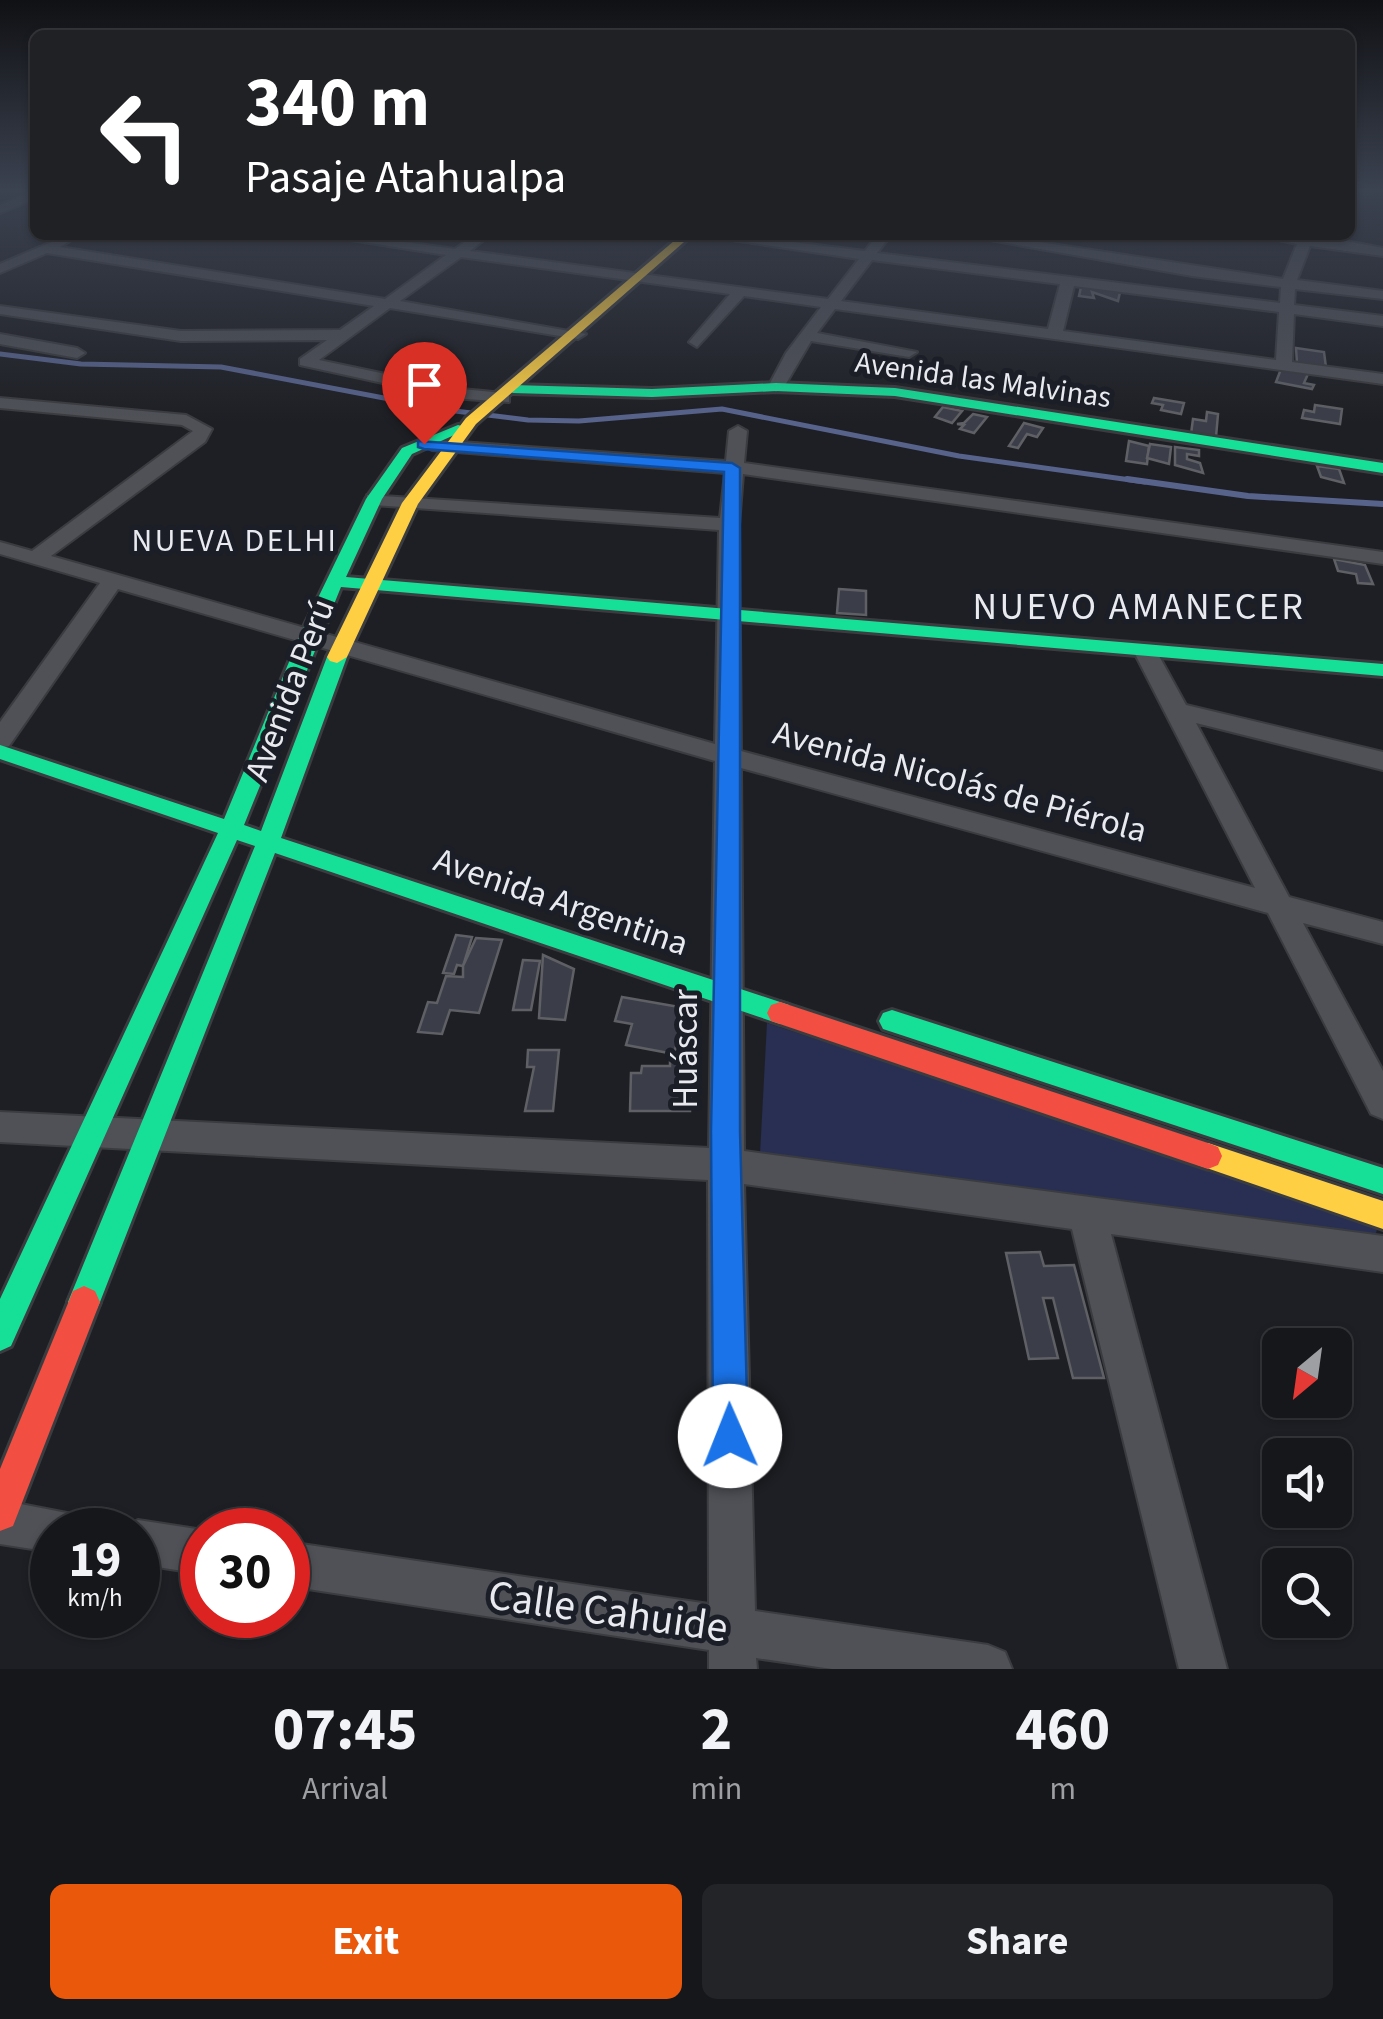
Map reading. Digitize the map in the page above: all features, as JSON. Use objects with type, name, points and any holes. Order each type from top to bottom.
[{"type":"street","points":[[163,267],[578,334]]},
{"type":"street","points":[[438,267],[306,362],[452,393],[504,396]]},
{"type":"street","points":[[555,267],[1383,378]]},
{"type":"street","points":[[469,424],[652,267]]},
{"type":"street","points":[[776,387],[780,372],[862,267]]},
{"type":"street","points":[[960,267],[1383,320]]},
{"type":"street","points":[[1161,267],[1383,295]]},
{"type":"street","points":[[1189,267],[1192,272]]},
{"type":"street","points":[[1284,365],[1285,308],[1294,267]]},
{"type":"street","points":[[1054,334],[1068,280]]},
{"type":"street","points":[[697,342],[740,292]]},
{"type":"street","points":[[0,310],[181,336],[341,335]]},
{"type":"street","points":[[808,336],[909,352]]},
{"type":"street","points":[[0,339],[77,353]]},
{"type":"street","name":"Avenida las Malvinas","points":[[504,396],[776,387],[895,392],[1383,468]]},
{"type":"street","points":[[0,403],[186,420],[203,429],[199,438],[34,558]]},
{"type":"street","name":"Avenida Perú","points":[[0,1335],[310,634],[374,499],[407,451],[469,424]]},
{"type":"street","name":"Avenida Perú","points":[[0,1513],[268,839],[287,820],[342,642],[410,503],[469,424]]},
{"type":"street","name":"Huáscar","points":[[734,1650],[726,1165],[730,525],[738,431]]},
{"type":"street","points":[[424,444],[732,468],[1383,558]]},
{"type":"street","points":[[374,499],[730,525]]},
{"type":"street","name":"Avenida Nicolás de Piérola","points":[[0,548],[342,642],[730,757],[1383,933]]},
{"type":"street","points":[[9,732],[113,580]]},
{"type":"street","points":[[336,581],[1383,670]]},
{"type":"street","points":[[1145,650],[1383,1104]]},
{"type":"street","points":[[1177,712],[1383,761]]},
{"type":"street","name":"Avenida Argentina","points":[[0,752],[232,811],[287,820]]},
{"type":"street","name":"Avenida Argentina","points":[[232,811],[268,839],[727,974],[1383,1215]]},
{"type":"street","points":[[872,1015],[1383,1181]]},
{"type":"street","points":[[0,1128],[726,1165],[1088,1218],[1383,1254]]},
{"type":"street","points":[[1088,1218],[1202,1669]]},
{"type":"street","points":[[0,1522],[30,1526]]},
{"type":"street","name":"Calle Cahuide","points":[[310,1568],[734,1650],[988,1669]]},
{"type":"shaded area","points":[[767,1023],[1378,1224],[1374,1243],[760,1154]]},
{"type":"building","points":[[1081,287],[1120,292],[1118,301],[1092,292],[1094,298],[1079,296]]},
{"type":"building","points":[[1296,348],[1324,352],[1326,367],[1297,363]]},
{"type":"building","points":[[1281,369],[1308,374],[1304,383],[1314,385],[1312,389],[1276,382]]},
{"type":"building","points":[[1154,398],[1184,403],[1181,414],[1161,410],[1163,405],[1152,403]]},
{"type":"building","points":[[1315,405],[1342,409],[1340,424],[1302,418],[1304,410],[1314,412]]},
{"type":"building","points":[[943,407],[962,411],[952,423],[935,417]]},
{"type":"building","points":[[1207,412],[1218,414],[1216,437],[1191,434],[1193,419],[1206,421]]},
{"type":"building","points":[[973,414],[987,417],[974,433],[960,429],[964,425],[957,424]]},
{"type":"building","points":[[1024,423],[1043,428],[1037,437],[1027,434],[1018,448],[1009,446]]},
{"type":"building","points":[[1129,441],[1149,446],[1147,464],[1126,461]]},
{"type":"building","points":[[1150,444],[1171,447],[1169,464],[1147,458]]},
{"type":"building","points":[[1175,447],[1199,450],[1199,456],[1187,454],[1187,459],[1200,463],[1203,473],[1175,465]]},
{"type":"building","points":[[1317,466],[1339,469],[1344,483],[1321,477]]},
{"type":"building","points":[[1334,559],[1365,565],[1373,584],[1358,583],[1356,574],[1338,571]]},
{"type":"building","points":[[839,589],[866,591],[866,615],[837,613]]},
{"type":"building","points":[[456,935],[472,937],[463,966],[457,965],[454,974],[443,973]]},
{"type":"building","points":[[476,938],[502,940],[479,1013],[450,1010],[442,1034],[418,1032],[428,1002],[437,1003],[446,976],[463,977],[463,966]]},
{"type":"building","points":[[543,955],[574,969],[565,1020],[539,1018]]},
{"type":"building","points":[[523,960],[540,961],[531,1010],[513,1010]]},
{"type":"building","points":[[622,997],[685,1008],[674,1054],[626,1045],[632,1024],[615,1021]]},
{"type":"building","points":[[528,1050],[559,1050],[553,1111],[525,1111],[534,1067],[527,1067]]},
{"type":"building","points":[[670,1054],[690,1054],[690,1111],[630,1111],[631,1073],[641,1073],[642,1066],[670,1066]]},
{"type":"building","points":[[1040,1252],[1044,1266],[1074,1265],[1104,1378],[1073,1378],[1053,1298],[1043,1298],[1058,1358],[1029,1359],[1006,1253]]},
{"type":"waterway","points":[[0,354],[81,364],[221,367],[447,410],[528,420],[579,421],[722,409],[959,456],[1145,482]]},
{"type":"waterway","points":[[1127,479],[1248,496],[1383,504]]},
{"type":"traffic: fast","points":[[513,389],[652,393],[776,387],[895,392],[1383,468]]},
{"type":"traffic: fast","points":[[0,1335],[232,827],[310,633],[374,499],[407,451],[463,428]]},
{"type":"traffic: fast","points":[[336,581],[1383,670]]},
{"type":"traffic: fast","points":[[84,1302],[278,817],[337,657]]},
{"type":"traffic: fast","points":[[0,752],[780,1013]]},
{"type":"traffic: fast","points":[[892,1021],[1383,1181]]},
{"type":"traffic: slow","points":[[337,657],[410,503],[471,421],[650,267]]},
{"type":"traffic: slow","points":[[1208,1156],[1383,1215]]},
{"type":"traffic: jam","points":[[780,1013],[1208,1156]]},
{"type":"traffic: jam","points":[[0,1513],[84,1302]]},
{"type":"district","name":"NUEVA DELHI","points":[[235,541]]},
{"type":"district","name":"NUEVO AMANECER","points":[[1139,607]]},
{"type":"route","points":[[424,444],[732,468],[726,1131],[730,1436]]}]
